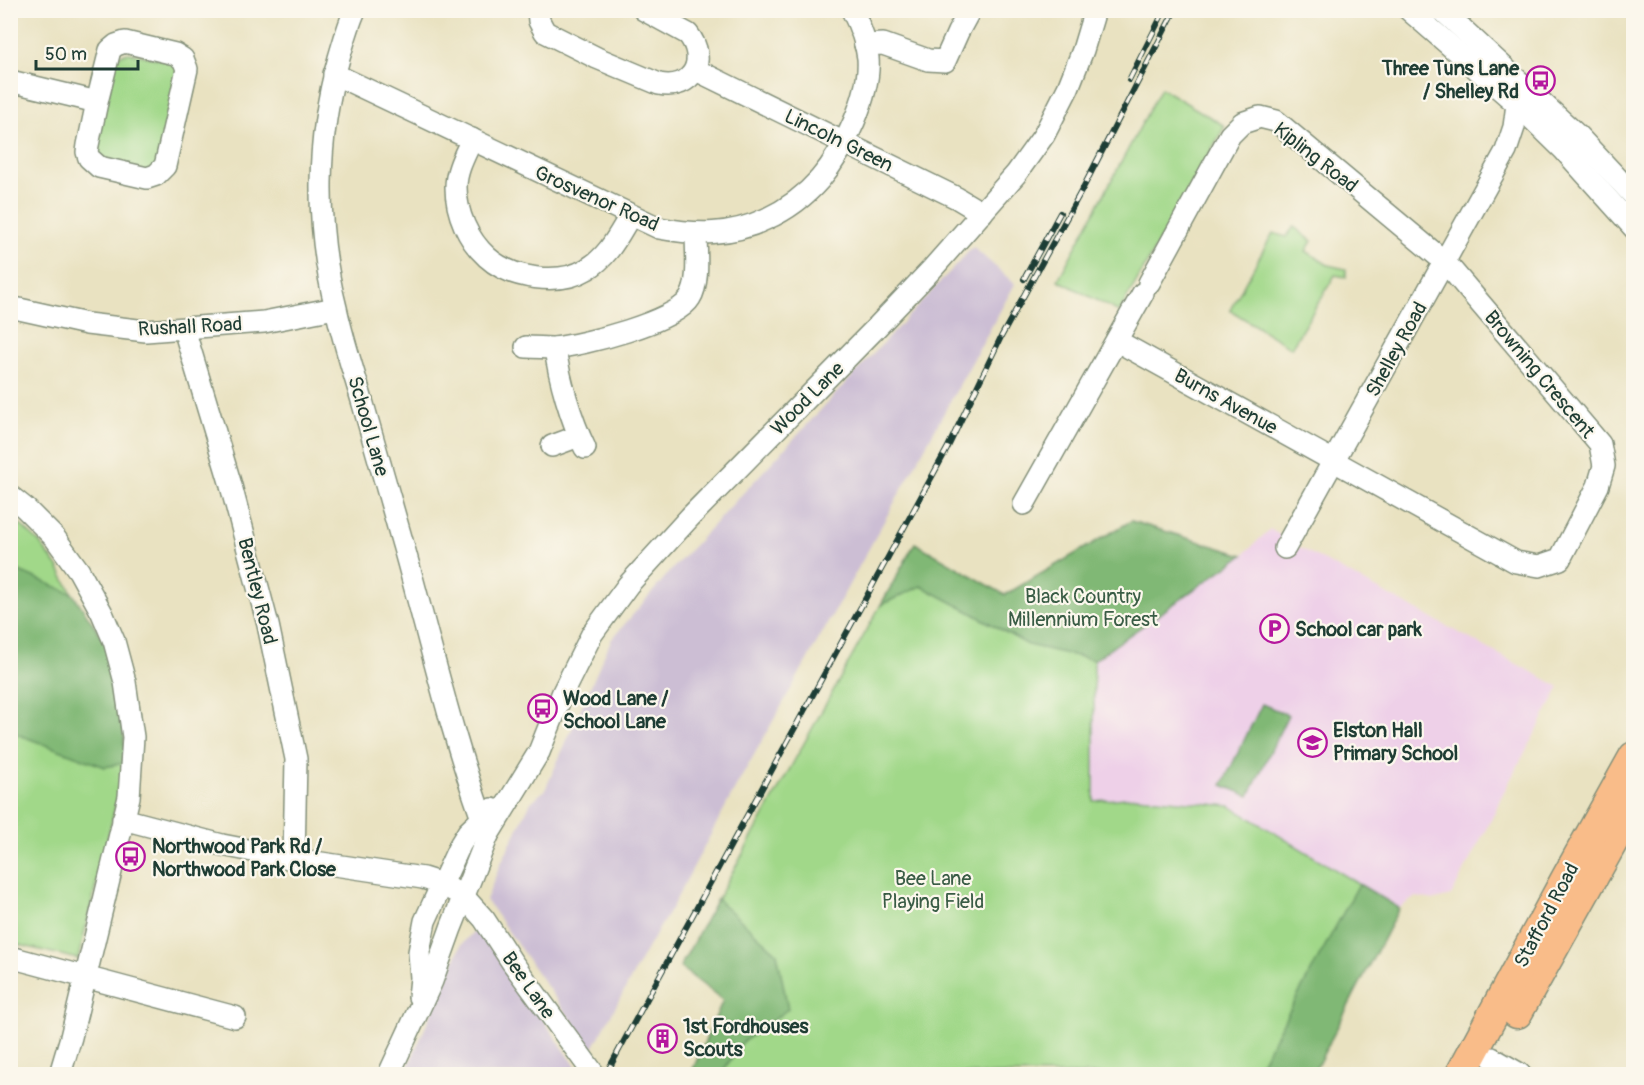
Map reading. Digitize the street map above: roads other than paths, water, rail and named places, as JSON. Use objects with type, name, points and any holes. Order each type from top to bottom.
[{"type":"highway","name":"Stafford Road","points":[[1461,1074],[1634,757]]},
{"type":"highway","name":"Stafford Road","points":[[1487,1066],[1634,803]]},
{"type":"street","name":"School Lane","points":[[356,10],[348,26],[326,110],[322,145],[323,232],[335,308],[451,723],[473,797],[485,827]]},
{"type":"street","points":[[538,10],[539,21],[545,32],[597,58],[659,84],[676,85],[696,70],[698,56],[693,40],[688,34],[644,10]]},
{"type":"street","name":"Grosvenor Road","points":[[334,74],[659,228],[696,234],[732,231],[766,219],[799,199],[819,180],[844,142],[858,112],[867,81],[868,59],[862,28],[852,10]]},
{"type":"street","points":[[865,45],[883,44],[928,60],[945,61],[970,10]]},
{"type":"street","name":"Wood Lane","points":[[414,1018],[432,981],[464,897],[485,827],[518,786],[538,752],[563,692],[592,634],[622,592],[690,517],[850,356],[932,269],[1030,155],[1056,114],[1077,69],[1095,10]]},
{"type":"street","points":[[1410,10],[1523,98]]},
{"type":"street","points":[[1442,10],[1523,98],[1551,124],[1564,150],[1634,228]]},
{"type":"street","points":[[125,42],[175,54],[185,63],[187,69],[165,166],[156,175],[147,178],[99,167],[93,163],[87,152],[97,102],[110,50],[120,43],[125,42]]},
{"type":"street","name":"Lincoln Green","points":[[696,70],[957,198],[982,213]]},
{"type":"street","points":[[10,81],[97,102]]},
{"type":"street","name":"Shelley Road","points":[[1285,548],[1506,151],[1523,98]]},
{"type":"street","name":"Kipling Road","points":[[1023,504],[1117,341],[1230,135],[1242,123],[1260,117],[1276,121],[1445,262]]},
{"type":"street","points":[[1551,124],[1578,135],[1634,196]]},
{"type":"street","name":"Shelley Road","points":[[1506,151],[1525,134],[1551,124]]},
{"type":"street","points":[[472,139],[457,175],[458,204],[465,227],[472,240],[496,264],[530,277],[547,279],[577,274],[588,269],[610,250],[630,216]]},
{"type":"street","points":[[526,347],[555,348],[581,343],[641,327],[671,314],[690,298],[696,280],[696,234]]},
{"type":"street","name":"Browning Crescent","points":[[1334,461],[1516,562],[1539,566],[1560,559],[1598,486],[1604,466],[1600,444],[1445,262]]},
{"type":"street","name":"Rushall Road","points":[[10,307],[87,324],[146,331],[264,322],[335,308]]},
{"type":"street","name":"Bentley Road","points":[[184,329],[230,482],[268,625],[296,759],[294,859]]},
{"type":"street","name":"Burns Avenue","points":[[1117,341],[1334,461]]},
{"type":"street","points":[[552,446],[582,442],[557,362],[555,348]]},
{"type":"street","points":[[10,496],[55,538],[79,571],[102,614],[114,641],[125,682],[133,737],[129,797],[60,1074]]},
{"type":"street","name":"Bee Lane","points":[[123,819],[222,845],[294,859],[423,878],[441,884],[464,897],[484,919],[512,962],[594,1074]]},
{"type":"street","name":"Wood Lane","points":[[414,1018],[421,978],[419,952],[425,921],[468,832],[485,827]]},
{"type":"street","points":[[10,957],[235,1017]]},
{"type":"street","points":[[389,1074],[414,1018]]},
{"type":"street","points":[[1487,1066],[1520,1074]]},
{"type":"railway","points":[[606,1074],[947,449],[1001,337],[1083,188],[1175,10]]},
{"type":"railway","points":[[1129,80],[1163,13]]},
{"type":"railway","points":[[1024,279],[1060,213]]},
{"type":"place","name":"Three Tuns Lane / Shelley Rd","points":[[1540,80]]},
{"type":"place","name":"School car park","points":[[1274,629]]},
{"type":"place","name":"Wood Lane / School Lane","points":[[542,709]]},
{"type":"place","name":"Elston Hall Primary School","points":[[1312,742]]},
{"type":"place","name":"Northwood Park Rd / Northwood Park Close","points":[[131,857]]},
{"type":"place","name":"1st Fordhouses Scouts","points":[[662,1038]]},
{"type":"park label","name":"Black Country Millennium Forest","points":[[1083,608]]},
{"type":"park label","name":"Bee Lane Playing Field","points":[[933,890]]}]
